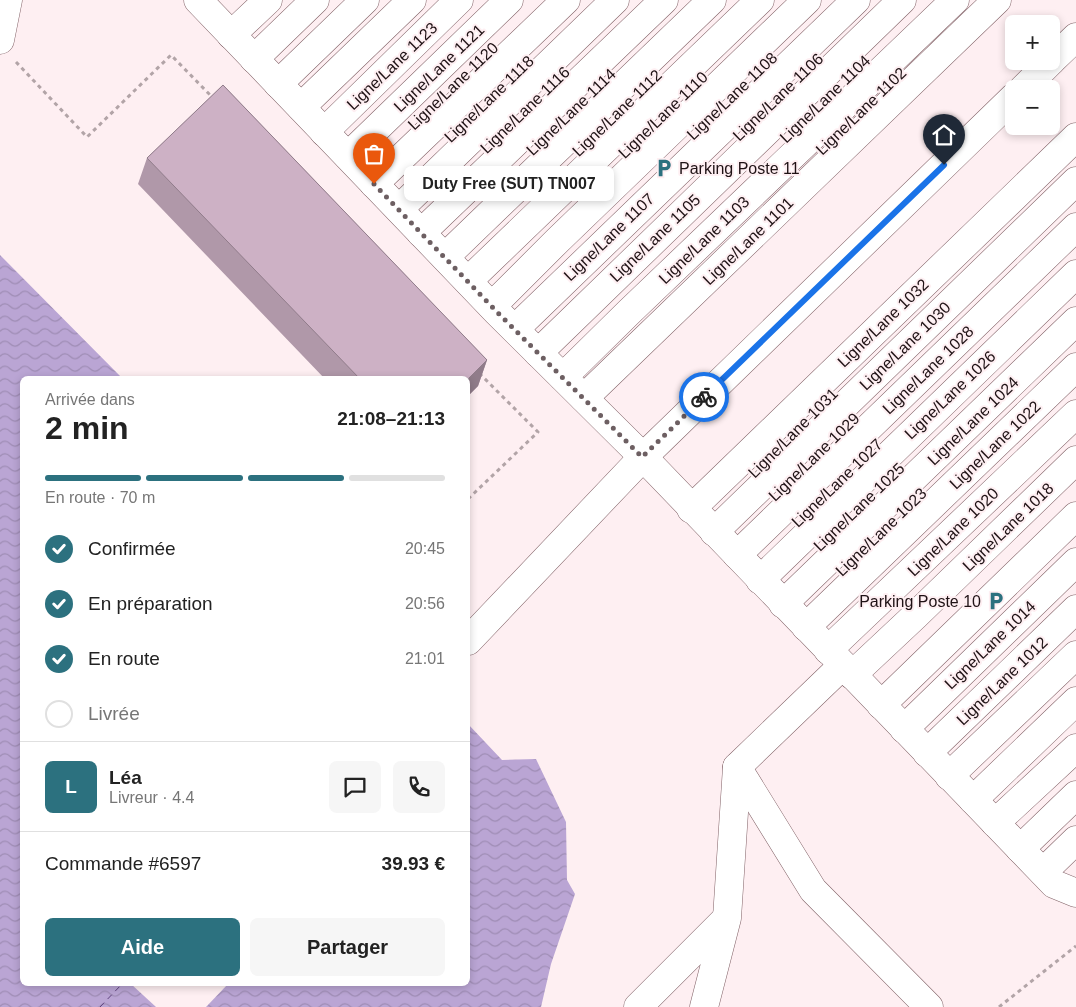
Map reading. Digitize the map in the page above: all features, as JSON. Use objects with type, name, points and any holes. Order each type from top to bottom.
[{"type":"lane","points":[[7,50],[8,0]]},
{"type":"lane","points":[[245,0],[386,195],[877,701],[1076,863]]},
{"type":"lane","points":[[268,0],[386,195],[558,240],[807,0]]},
{"type":"lane","points":[[292,0],[386,195]]},
{"type":"lane","points":[[315,0],[386,195]]},
{"type":"lane","points":[[341,0],[386,195]]},
{"type":"lane","points":[[365,0],[386,195]]},
{"type":"lane","points":[[386,195],[387,0]]},
{"type":"lane","points":[[386,195],[412,0]]},
{"type":"lane","points":[[386,195],[436,0]]},
{"type":"lane","name":"Ligne/Lane 1123","points":[[386,195],[459,0]]},
{"type":"lane","points":[[386,195],[485,0]]},
{"type":"lane","name":"Ligne/Lane 1121","points":[[386,195],[509,0]]},
{"type":"lane","name":"Ligne/Lane 1120","points":[[386,195],[543,0]]},
{"type":"lane","points":[[386,195],[566,0]]},
{"type":"lane","name":"Ligne/Lane 1118","points":[[386,195],[592,0]]},
{"type":"lane","points":[[386,195],[614,0]]},
{"type":"lane","name":"Ligne/Lane 1116","points":[[386,195],[639,0]]},
{"type":"lane","points":[[386,195],[664,0]]},
{"type":"lane","name":"Ligne/Lane 1114","points":[[386,195],[687,0]]},
{"type":"lane","points":[[386,195],[712,0]]},
{"type":"lane","name":"Ligne/Lane 1112","points":[[386,195],[735,0]]},
{"type":"lane","points":[[386,195],[760,0]]},
{"type":"lane","name":"Ligne/Lane 1110","points":[[386,195],[783,0]]},
{"type":"lane","name":"Ligne/Lane 1108","points":[[386,195],[831,0]]},
{"type":"lane","name":"Ligne/Lane 1107","points":[[386,195],[856,0]]},
{"type":"lane","name":"Ligne/Lane 1106","points":[[386,195],[879,0]]},
{"type":"lane","name":"Ligne/Lane 1105","points":[[386,195],[902,0]]},
{"type":"lane","name":"Ligne/Lane 1104","points":[[386,195],[928,0]]},
{"type":"lane","name":"Ligne/Lane 1103","points":[[386,195],[628,312],[955,0]]},
{"type":"lane","name":"Ligne/Lane 1102","points":[[386,195],[976,0]]},
{"type":"lane","name":"Ligne/Lane 1101","points":[[386,195],[997,0]]},
{"type":"lane","points":[[1060,52],[1076,37]]},
{"type":"lane","points":[[1031,80],[1042,70]]},
{"type":"lane","points":[[470,639],[642,457],[1005,106]]},
{"type":"lane","name":"Ligne/Lane 1032","points":[[877,701],[1076,137]]},
{"type":"lane","name":"Ligne/Lane 1031","points":[[877,701],[765,459],[1076,156]]},
{"type":"lane","name":"Ligne/Lane 1030","points":[[877,701],[1076,181]]},
{"type":"lane","name":"Ligne/Lane 1029","points":[[877,701],[1076,204]]},
{"type":"lane","name":"Ligne/Lane 1028","points":[[877,701],[1076,227]]},
{"type":"lane","name":"Ligne/Lane 1027","points":[[877,701],[1076,252]]},
{"type":"lane","name":"Ligne/Lane 1026","points":[[877,701],[1076,274]]},
{"type":"lane","name":"Ligne/Lane 1025","points":[[877,701],[834,530],[1076,296]]},
{"type":"lane","name":"Ligne/Lane 1024","points":[[877,701],[1076,321]]},
{"type":"lane","name":"Ligne/Lane 1023","points":[[877,701],[1076,344]]},
{"type":"lane","name":"Ligne/Lane 1022","points":[[877,701],[1076,366]]},
{"type":"lane","points":[[877,701],[1076,389]]},
{"type":"lane","name":"Ligne/Lane 1020","points":[[877,701],[1076,414]]},
{"type":"lane","points":[[877,701],[911,595],[1076,436]]},
{"type":"lane","name":"Ligne/Lane 1018","points":[[877,701],[916,615],[1076,460]]},
{"type":"lane","points":[[877,701],[1076,484]]},
{"type":"lane","points":[[877,701],[1076,516]]},
{"type":"lane","points":[[877,701],[1076,540]]},
{"type":"lane","name":"Ligne/Lane 1014","points":[[877,701],[1076,562]]},
{"type":"lane","points":[[737,767],[877,701],[1076,585]]},
{"type":"lane","name":"Ligne/Lane 1012","points":[[877,701],[1076,609]]},
{"type":"lane","points":[[877,701],[1076,632]]},
{"type":"lane","points":[[877,701],[1076,655]]},
{"type":"lane","points":[[877,701],[1076,678]]},
{"type":"lane","points":[[877,701],[1076,701]]},
{"type":"lane","points":[[877,701],[1076,725]]},
{"type":"lane","points":[[877,701],[1076,748]]},
{"type":"lane","points":[[877,701],[1076,770]]},
{"type":"lane","points":[[877,701],[1076,795]]},
{"type":"lane","points":[[877,701],[1076,817]]},
{"type":"lane","points":[[877,701],[1076,840]]},
{"type":"lane","points":[[704,1007],[727,918],[737,767]]},
{"type":"lane","points":[[737,767],[813,890],[929,1007]]},
{"type":"lane","points":[[638,1007],[727,918]]},
{"type":"path","points":[[7,50],[87,137],[171,56],[217,103]]},
{"type":"path","points":[[470,498],[538,432],[477,371]]},
{"type":"path","points":[[999,1007],[1076,946]]},
{"type":"water","points":[[0,255],[120,376],[20,376],[20,986],[470,986],[470,726],[502,760],[536,759],[566,822],[567,880],[575,894],[551,964],[541,1007],[0,1007]]},
{"type":"pier","points":[[133,986],[226,986],[206,1007],[156,1007]]},
{"type":"building","points":[[223,85],[487,360],[470,377],[357,376],[147,158]]},
{"type":"ferry route","points":[[100,1007],[120,986]]},
{"type":"way so far","points":[[374,184],[497,312],[642,457],[704,397]]},
{"type":"place","name":"Parking Poste 11","points":[[664,168]]},
{"type":"place","name":"Duty Free (SUT) TN007","points":[[374,184]]},
{"type":"place","name":"Parking Poste 10","points":[[996,601]]},
{"type":"route","points":[[704,397],[944,165]]}]
